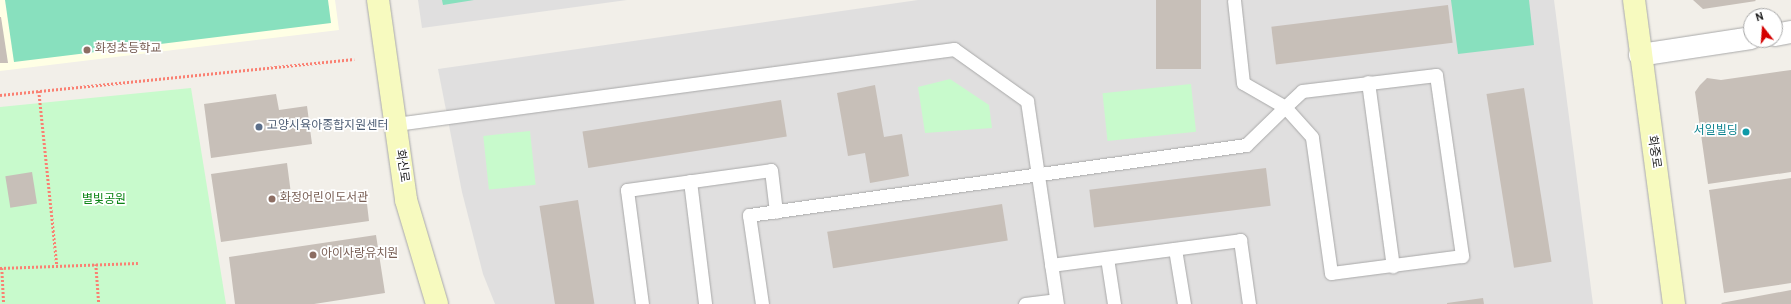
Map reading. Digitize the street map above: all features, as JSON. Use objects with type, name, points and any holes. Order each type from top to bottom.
[{"type":"main road","name":"화신로","points":[[378,0],[406,200],[437,304]]},
{"type":"main road","name":"화중로","points":[[1634,0],[1640,56],[1674,304]]},
{"type":"street","points":[[1640,56],[1743,39]]},
{"type":"lane","points":[[762,304],[749,215],[1038,176],[1246,145],[1285,107],[1302,91],[1436,75],[1462,256],[1331,273],[1312,137],[1285,107],[1243,83],[1234,0]]},
{"type":"lane","points":[[396,124],[954,49],[1027,101],[1056,302],[1025,304]]},
{"type":"lane","points":[[1368,82],[1393,266]]},
{"type":"lane","points":[[642,304],[627,190],[771,170],[776,212]]},
{"type":"lane","points":[[690,181],[705,304]]},
{"type":"lane","points":[[1051,265],[1240,240],[1249,304]]},
{"type":"lane","points":[[1175,249],[1184,304]]},
{"type":"lane","points":[[1107,258],[1114,304]]},
{"type":"path","points":[[0,95],[354,59]]},
{"type":"path","points":[[39,91],[57,266]]},
{"type":"path","points":[[4,304],[1,268],[138,263]]},
{"type":"path","points":[[96,264],[98,304]]},
{"type":"shaded area","name":"화정초등학교","points":[[0,0],[335,0],[339,30],[0,71]]},
{"type":"shaded area","points":[[418,0],[627,0],[422,28]]},
{"type":"shaded area","points":[[918,0],[1554,0],[1593,304],[495,304],[483,274],[462,192],[438,69]]},
{"type":"green space","name":"화정초등학교","points":[[5,0],[328,0],[331,23],[14,62]]},
{"type":"green space","points":[[442,0],[474,0],[443,5]]},
{"type":"green space","points":[[1451,0],[1529,0],[1534,45],[1458,54]]},
{"type":"green space","points":[[950,79],[989,105],[992,128],[925,133],[918,87]]},
{"type":"green space","points":[[1191,84],[1196,132],[1108,141],[1102,93]]},
{"type":"green space","name":"별빛공원","points":[[191,88],[226,304],[0,304],[0,107]]},
{"type":"green space","points":[[530,131],[536,185],[489,190],[483,136]]},
{"type":"building","points":[[1156,0],[1201,0],[1201,69],[1156,69]]},
{"type":"building","points":[[1693,0],[1755,0],[1756,1],[1703,9]]},
{"type":"building","points":[[1448,5],[1453,43],[1276,64],[1271,27]]},
{"type":"building","points":[[1,17],[8,63],[0,63]]},
{"type":"building","name":"서일빌딩","points":[[1791,70],[1791,172],[1708,184],[1695,92],[1700,85],[1707,78],[1721,80]]},
{"type":"building","points":[[875,85],[884,137],[902,134],[909,176],[870,183],[865,153],[848,156],[837,93]]},
{"type":"building","points":[[1524,88],[1552,262],[1514,268],[1486,94]]},
{"type":"building","name":"고양시육아종합지원센터","points":[[276,94],[279,110],[307,106],[312,144],[211,158],[204,104]]},
{"type":"building","points":[[781,100],[787,137],[588,168],[582,131]]},
{"type":"building","name":"화정어린이도서관","points":[[287,163],[291,194],[367,204],[369,221],[221,242],[211,174]]},
{"type":"building","points":[[1266,168],[1271,206],[1094,227],[1089,190]]},
{"type":"building","points":[[32,172],[37,204],[10,208],[5,176]]},
{"type":"building","points":[[1791,178],[1791,283],[1724,293],[1709,190]]},
{"type":"building","points":[[578,200],[594,304],[555,304],[539,206]]},
{"type":"building","points":[[1002,204],[1008,241],[833,268],[827,232]]},
{"type":"building","points":[[376,235],[385,293],[314,304],[235,304],[229,257]]},
{"type":"building","points":[[1791,290],[1791,304],[1721,303]]},
{"type":"building","points":[[1483,298],[1484,304],[1447,304],[1447,303]]},
{"type":"place","name":"화정초등학교","points":[[87,50]]},
{"type":"place","name":"고양시육아종합지원센터","points":[[259,127]]},
{"type":"place","name":"서일빌딩","points":[[1746,132]]},
{"type":"place","name":"화정어린이도서관","points":[[272,199]]},
{"type":"place","name":"아이사랑유치원","points":[[313,255]]}]
